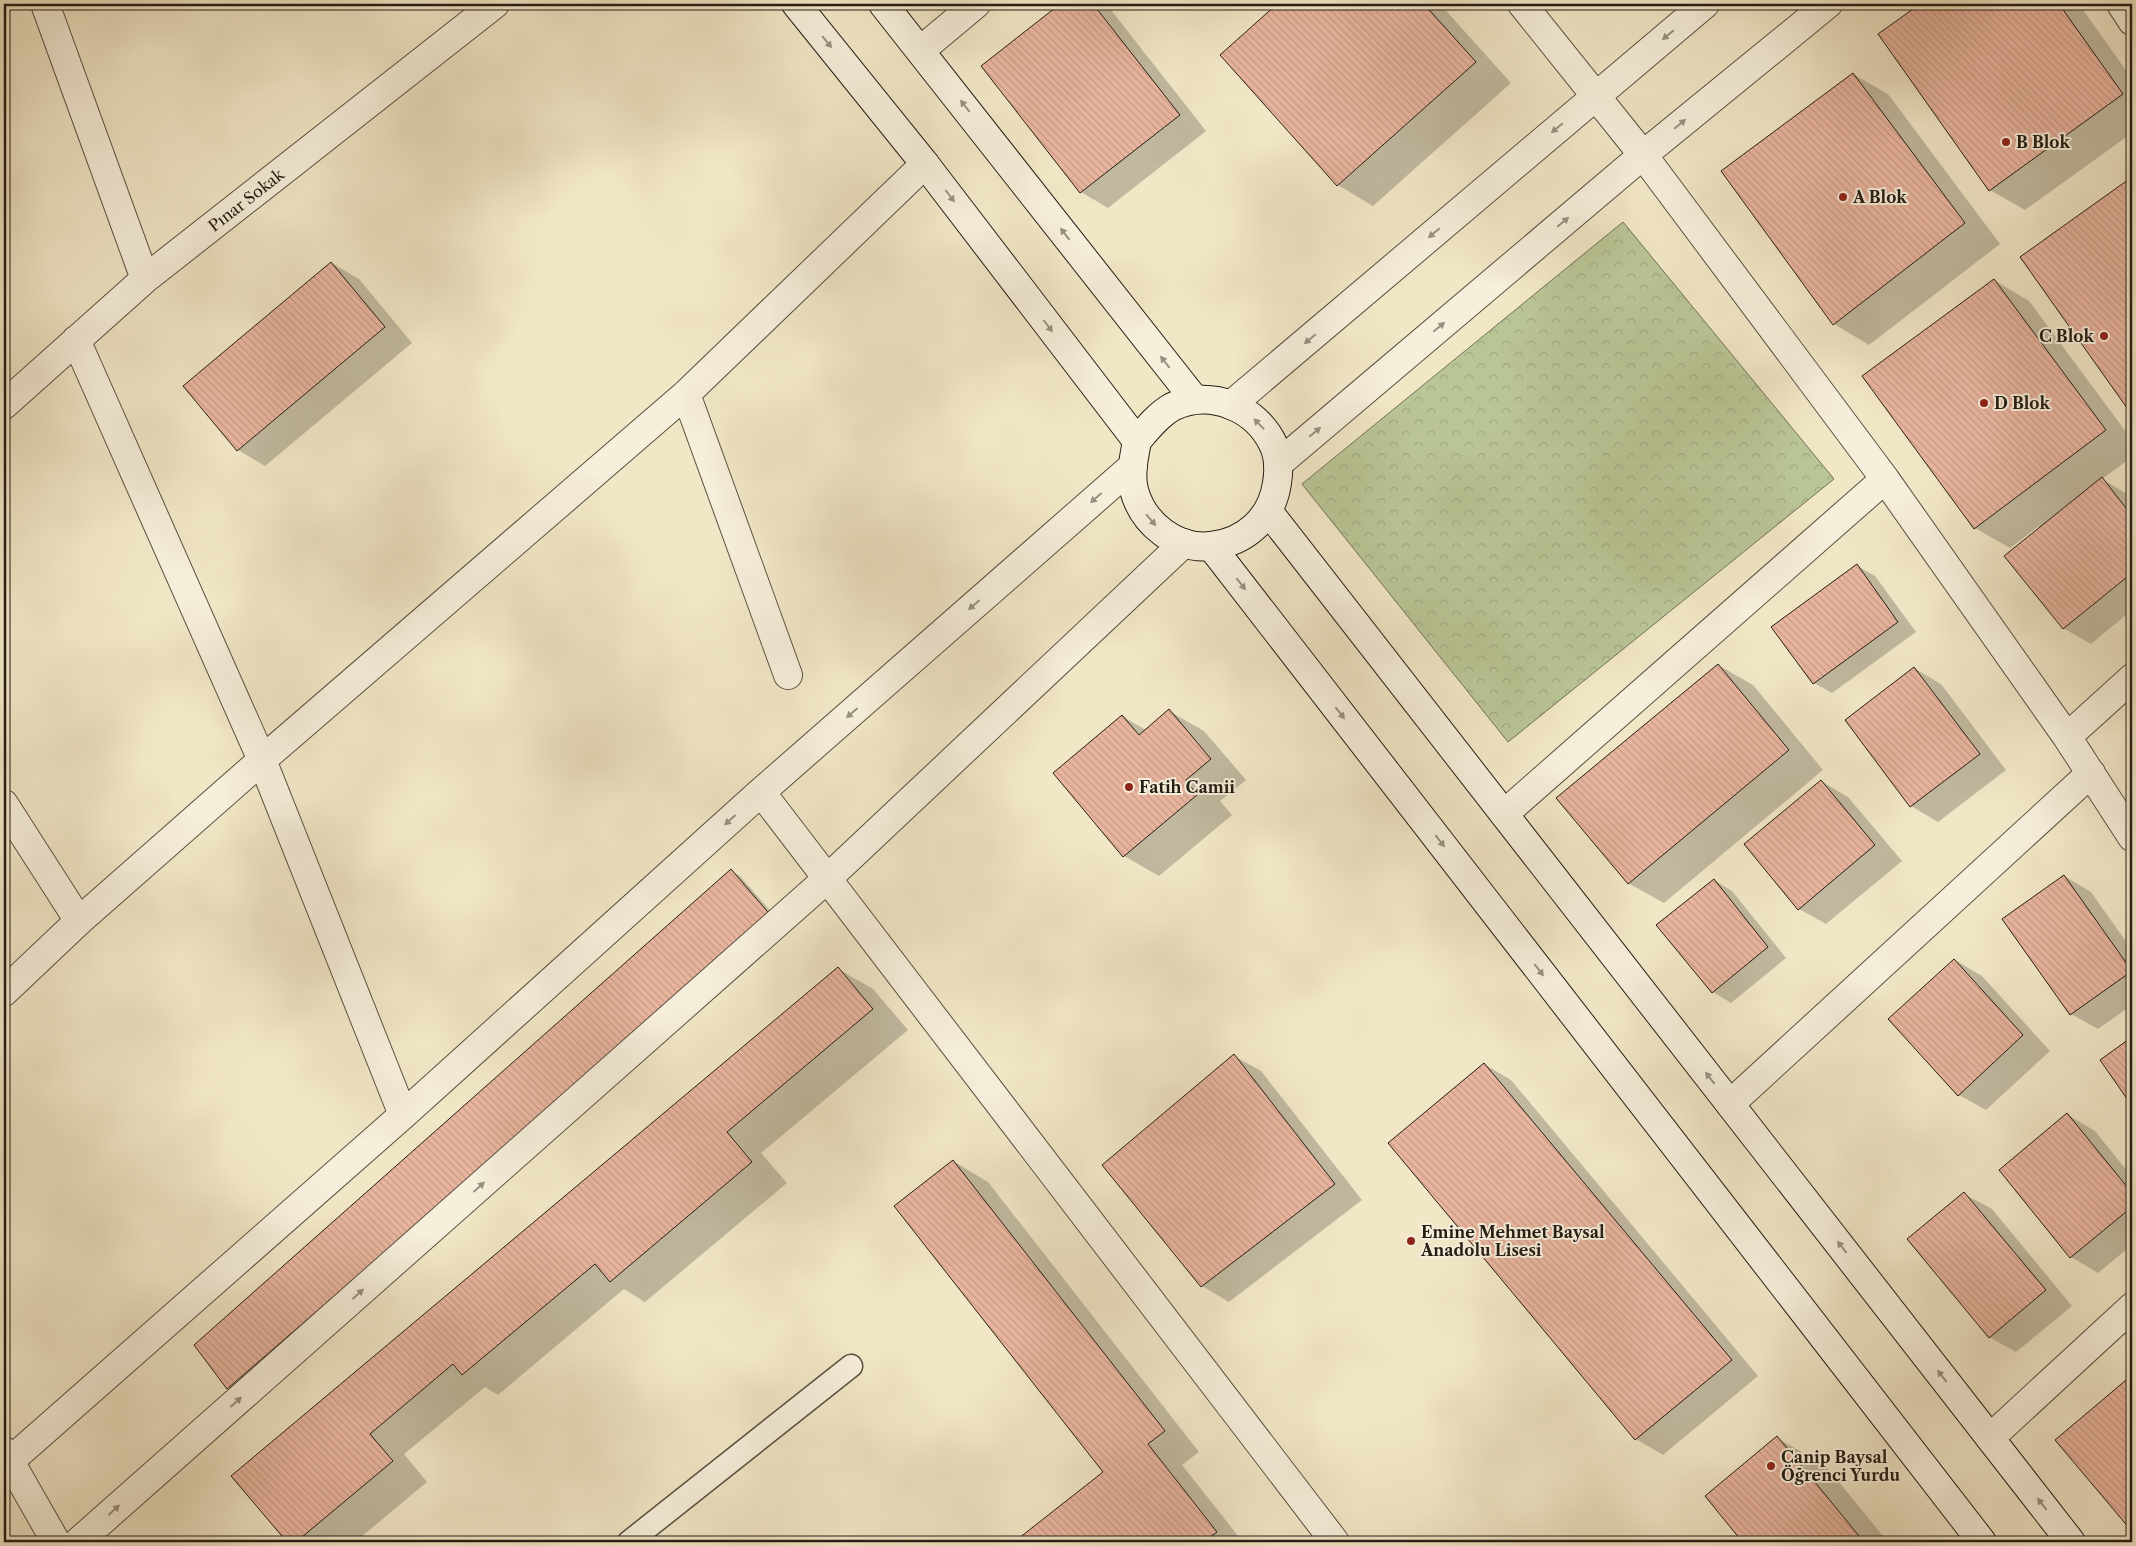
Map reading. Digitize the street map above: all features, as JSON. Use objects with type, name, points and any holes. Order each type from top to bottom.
[{"type":"street","points":[[45,4],[145,278]]},
{"type":"street","name":"Pınar Sokak","points":[[4,405],[145,278],[495,4]]},
{"type":"street","points":[[56,1542],[7,1456],[403,1115],[1134,454],[1152,423],[1172,408],[1195,400],[1220,400],[1242,410],[1262,426],[1274,447],[1279,472],[1275,496],[1265,517],[1248,533],[1226,544],[1211,546],[1184,543],[1159,530],[1144,512],[1134,490],[1134,454],[925,164],[796,4]]},
{"type":"street","points":[[883,4],[1195,400]]},
{"type":"street","points":[[920,50],[976,4]]},
{"type":"street","points":[[1522,4],[1595,97],[1643,154],[1884,480],[2067,737],[2132,837]]},
{"type":"street","points":[[1231,405],[1705,4]]},
{"type":"street","points":[[1278,464],[1643,154],[1828,4]]},
{"type":"street","points":[[2121,4],[2132,21]]},
{"type":"street","points":[[4,992],[79,921],[262,760],[686,394],[925,164]]},
{"type":"street","points":[[76,340],[262,760],[403,1115]]},
{"type":"street","points":[[686,394],[788,674]]},
{"type":"street","points":[[1504,814],[1884,480]]},
{"type":"street","points":[[1268,510],[2072,1542]]},
{"type":"street","points":[[78,1542],[828,878],[1184,543]]},
{"type":"street","points":[[1211,546],[1982,1542]]},
{"type":"street","points":[[2067,737],[2132,678]]},
{"type":"street","points":[[1730,1104],[2091,773]]},
{"type":"street","points":[[761,792],[1335,1542]]},
{"type":"street","points":[[4,804],[79,921]]},
{"type":"street","points":[[1990,1438],[2132,1307]]},
{"type":"lane","points":[[629,1542],[851,1366]]},
{"type":"green space","points":[[1623,222],[1834,479],[1508,742],[1302,484]]},
{"type":"building","points":[[1060,4],[1093,4],[1180,115],[1080,193],[981,66]]},
{"type":"building","points":[[1277,4],[1424,4],[1476,62],[1337,186],[1220,55]]},
{"type":"building","name":"B Blok","points":[[1920,4],[2059,4],[2123,94],[1989,191],[1878,34]]},
{"type":"building","name":"A Blok","points":[[1853,73],[1965,223],[1833,325],[1721,171]]},
{"type":"building","name":"C Blok","points":[[2132,177],[2132,415],[2020,257]]},
{"type":"building","points":[[331,262],[385,327],[237,451],[183,386]]},
{"type":"building","name":"D Blok","points":[[1994,279],[2106,430],[1974,529],[1862,376]]},
{"type":"building","points":[[2102,477],[2132,516],[2132,573],[2063,629],[2004,556]]},
{"type":"building","points":[[1857,564],[1898,622],[1813,684],[1771,627]]},
{"type":"building","points":[[1718,664],[1789,750],[1628,884],[1556,798]]},
{"type":"building","points":[[1914,667],[1980,754],[1910,807],[1845,720]]},
{"type":"building","name":"Fatih Camii","points":[[1169,709],[1211,759],[1186,780],[1197,795],[1123,857],[1053,773],[1122,715],[1139,735]]},
{"type":"building","points":[[1821,780],[1875,845],[1798,910],[1744,844]]},
{"type":"building","points":[[731,869],[772,917],[227,1389],[194,1345]]},
{"type":"building","points":[[2064,875],[2132,971],[2070,1015],[2002,919]]},
{"type":"building","points":[[1714,879],[1768,947],[1712,993],[1656,925]]},
{"type":"building","points":[[1954,959],[2023,1035],[1958,1096],[1888,1019]]},
{"type":"building","points":[[838,967],[873,1009],[727,1132],[752,1162],[610,1282],[595,1264],[462,1375],[453,1364],[370,1434],[393,1461],[296,1542],[287,1542],[231,1476]]},
{"type":"building","points":[[2132,1037],[2132,1106],[2100,1060]]},
{"type":"building","points":[[1234,1054],[1335,1184],[1201,1287],[1102,1165]]},
{"type":"building","name":"Emine Mehmet Baysal Anadolu Lisesi","points":[[1484,1063],[1732,1360],[1635,1440],[1388,1143]]},
{"type":"building","points":[[2067,1113],[2132,1193],[2132,1207],[2070,1258],[1999,1170]]},
{"type":"building","points":[[953,1160],[1165,1431],[1148,1444],[1217,1532],[1203,1542],[1014,1542],[1103,1472],[894,1206]]},
{"type":"building","points":[[1964,1192],[2046,1290],[1989,1338],[1907,1239]]},
{"type":"building","points":[[2132,1375],[2132,1528],[2130,1529],[2055,1440]]},
{"type":"building","name":"Canip Baysal Öğrenci Yurdu","points":[[1777,1436],[1864,1542],[1736,1542],[1740,1539],[1705,1496]]},
{"type":"place","name":"B Blok","points":[[2006,142]]},
{"type":"place","name":"A Blok","points":[[1843,197]]},
{"type":"place","name":"C Blok","points":[[2104,336]]},
{"type":"place","name":"D Blok","points":[[1984,403]]},
{"type":"place","name":"Fatih Camii","points":[[1129,787]]},
{"type":"place","name":"Emine Mehmet Baysal Anadolu Lisesi","points":[[1411,1241]]},
{"type":"place","name":"Canip Baysal Öğrenci Yurdu","points":[[1771,1466]]}]
